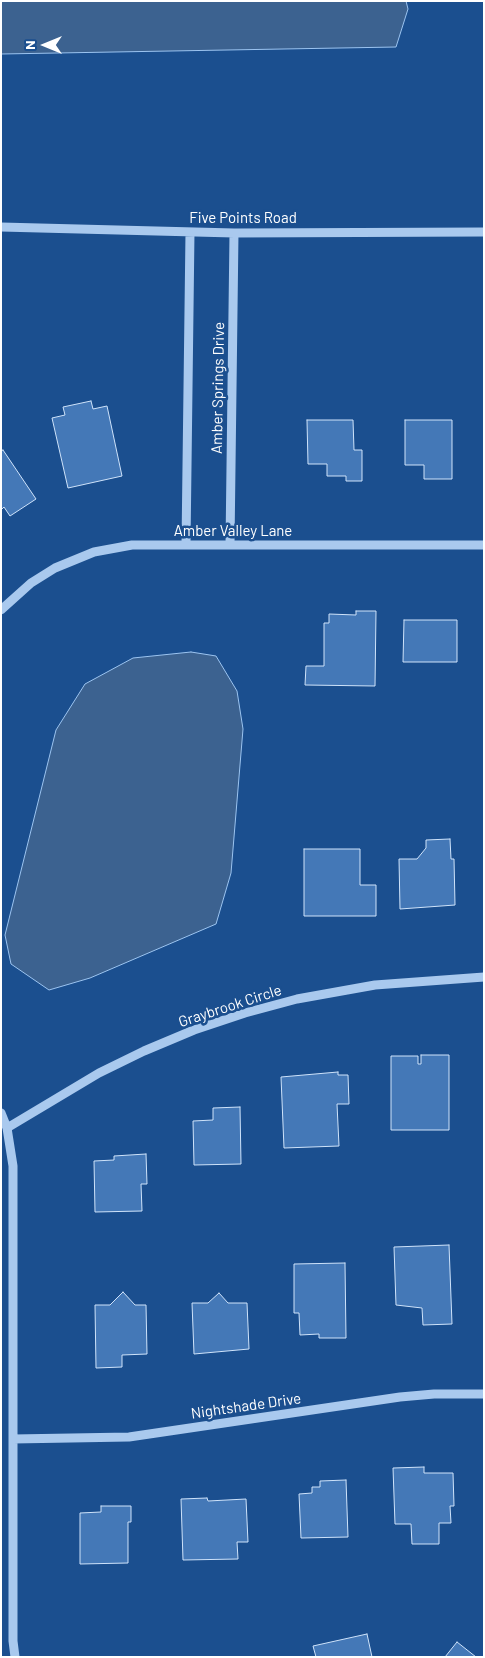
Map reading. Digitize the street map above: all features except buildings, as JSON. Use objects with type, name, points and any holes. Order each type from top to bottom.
[{"type":"street","name":"Five Points Road","points":[[1,227],[234,233],[484,232]]},
{"type":"street","points":[[186,544],[190,232]]},
{"type":"street","name":"Amber Springs Drive","points":[[230,544],[234,233]]},
{"type":"street","name":"Amber Valley Lane","points":[[1,610],[42,575],[94,552],[141,545],[484,545]]},
{"type":"street","name":"Graybrook Circle","points":[[7,1128],[99,1073],[144,1051],[194,1030],[245,1013],[297,999],[375,985],[484,977]]},
{"type":"street","points":[[1,1113],[7,1128],[13,1166],[13,1641],[15,1657]]},
{"type":"street","name":"Nightshade Drive","points":[[13,1439],[129,1437],[400,1397],[434,1394],[484,1394]]},
{"type":"water","points":[[1,1],[406,1],[408,9],[396,47],[1,54]]},
{"type":"water","points":[[191,652],[216,656],[237,691],[243,729],[231,873],[216,924],[90,978],[49,990],[11,964],[5,935],[56,730],[85,684],[133,658]]}]
